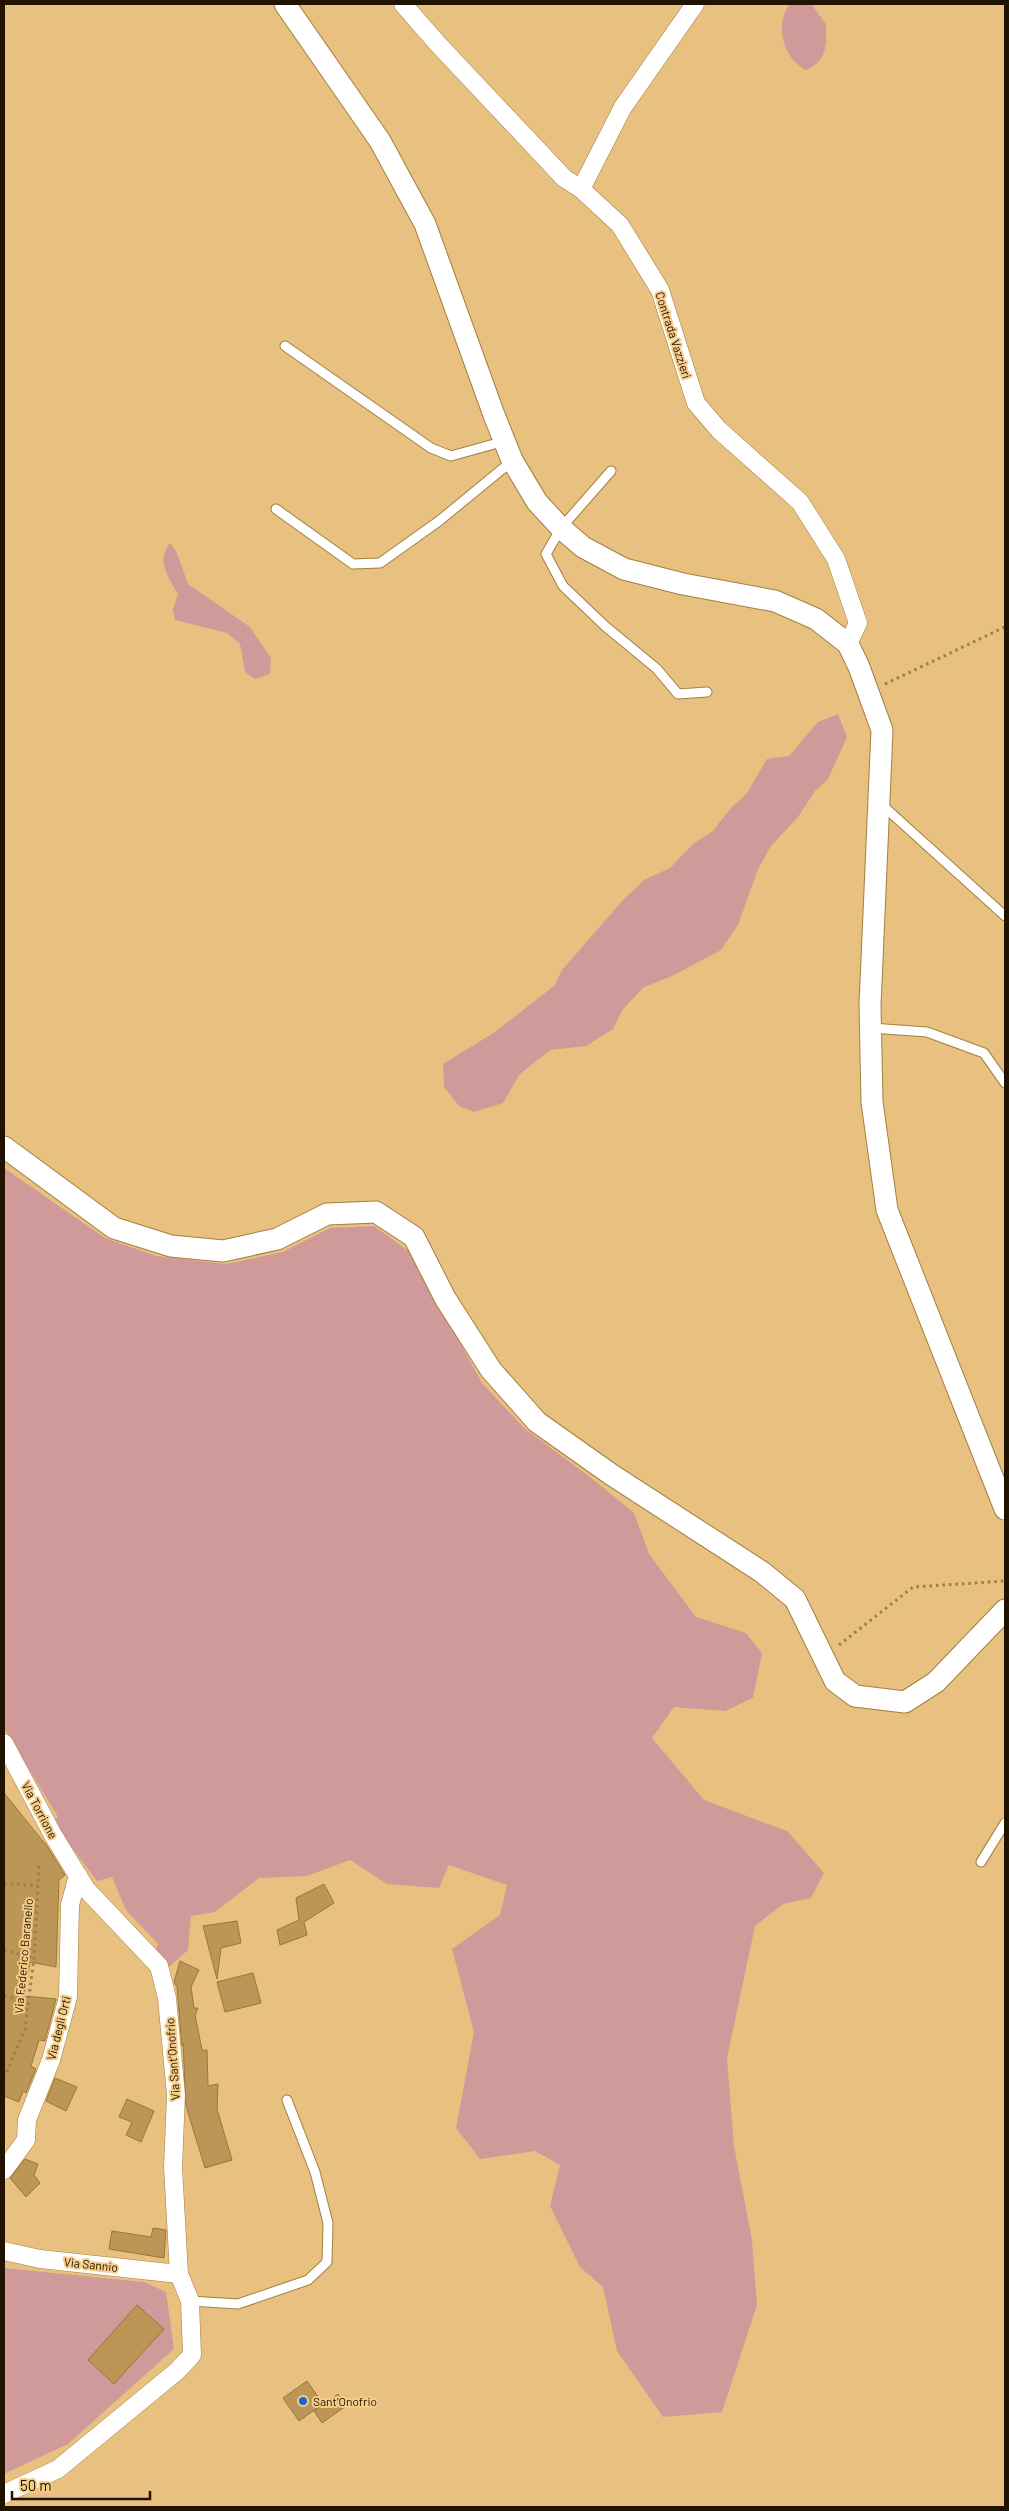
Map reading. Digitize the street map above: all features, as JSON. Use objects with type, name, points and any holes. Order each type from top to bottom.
[{"type":"street","points":[[285,4],[380,141],[425,224],[509,451],[537,502],[561,528],[583,547],[624,569],[683,584],[775,601],[816,619],[848,644],[882,730],[871,1028],[872,1102],[887,1210],[1005,1509]]},
{"type":"street","name":"Contrada Vazzieri","points":[[403,4],[437,44],[564,178],[582,189],[620,225],[660,290],[696,403],[719,430],[800,502],[836,559],[858,623],[848,644]]},
{"type":"street","points":[[582,189],[623,108],[695,4]]},
{"type":"street","points":[[4,1147],[114,1228],[171,1246],[223,1251],[277,1239],[327,1214],[376,1212],[414,1236],[445,1298],[491,1370],[537,1422],[612,1475],[762,1572],[795,1599],[835,1681],[855,1696],[905,1702],[936,1682],[1005,1610]]},
{"type":"street","name":"Via Torrione","points":[[4,1742],[53,1835],[78,1876]]},
{"type":"street","name":"Via degli Orti","points":[[4,2170],[26,2140],[27,2120],[51,2060],[68,1997],[70,1905],[78,1876]]},
{"type":"street","name":"Via Sant'Onofrio","points":[[78,1876],[86,1889],[159,1966],[167,1998],[176,2095],[173,2167],[179,2274],[190,2301]]},
{"type":"street","name":"Via Sannio","points":[[4,2251],[40,2259],[179,2274]]},
{"type":"street","points":[[4,2494],[58,2469],[192,2355],[190,2301]]},
{"type":"lane","points":[[285,346],[431,448],[451,456],[509,451]]},
{"type":"lane","points":[[276,509],[353,564],[380,563],[439,521],[509,451]]},
{"type":"lane","points":[[611,472],[561,528],[546,554],[563,586],[605,626],[657,669],[678,694],[707,692]]},
{"type":"lane","points":[[879,802],[1005,916]]},
{"type":"lane","points":[[871,1028],[927,1032],[984,1053],[1005,1083]]},
{"type":"lane","points":[[981,1862],[1005,1822]]},
{"type":"lane","points":[[190,2301],[238,2304],[308,2280],[327,2262],[328,2222],[315,2172],[287,2100]]},
{"type":"path","points":[[868,692],[1005,627]]},
{"type":"path","points":[[824,1656],[913,1587],[1005,1581]]},
{"type":"path","name":"Via Federico Baranello","points":[[4,2078],[25,2028],[34,1958],[39,1865],[36,1863]]},
{"type":"path","points":[[4,1884],[38,1886]]},
{"type":"path","points":[[4,1950],[34,1958]]},
{"type":"path","points":[[4,1996],[28,2000]]},
{"type":"shaded area","points":[[790,4],[811,4],[826,24],[826,45],[822,57],[813,67],[806,70],[792,58],[783,40],[783,21],[785,12]]},
{"type":"shaded area","points":[[170,543],[176,551],[188,584],[250,627],[271,658],[270,674],[255,679],[245,672],[240,644],[227,633],[175,620],[173,609],[178,594],[167,575],[164,562],[164,556]]},
{"type":"shaded area","points":[[838,714],[847,737],[828,779],[815,791],[798,817],[771,846],[758,869],[738,925],[721,950],[672,976],[644,987],[623,1009],[613,1029],[586,1046],[550,1050],[519,1075],[503,1103],[474,1112],[459,1106],[444,1087],[443,1064],[495,1032],[554,986],[562,970],[623,900],[644,880],[670,868],[693,844],[713,831],[730,809],[747,793],[767,759],[789,756],[818,722]]},
{"type":"shaded area","points":[[4,1168],[105,1238],[156,1256],[226,1264],[283,1252],[330,1228],[374,1226],[410,1252],[482,1383],[525,1429],[590,1477],[634,1513],[649,1554],[696,1617],[746,1633],[762,1653],[753,1698],[725,1711],[674,1707],[652,1738],[704,1800],[787,1831],[824,1873],[811,1898],[783,1904],[755,1926],[727,2058],[734,2146],[752,2240],[757,2305],[722,2412],[663,2417],[617,2351],[603,2287],[580,2267],[550,2206],[560,2165],[535,2151],[480,2159],[456,2128],[474,2032],[452,1949],[500,1915],[507,1885],[449,1865],[439,1888],[387,1884],[350,1860],[307,1876],[259,1878],[215,1912],[191,1916],[188,1950],[169,1967],[156,1949],[158,1944],[126,1910],[112,1877],[97,1881],[52,1821],[58,1817],[4,1728]]},
{"type":"shaded area","points":[[4,2268],[144,2282],[166,2292],[174,2349],[68,2444],[4,2474]]},
{"type":"building","points":[[4,1793],[47,1846],[65,1875],[59,1880],[56,1967],[30,1962],[24,1996],[56,1999],[45,2041],[39,2040],[31,2066],[36,2069],[26,2093],[23,2091],[19,2102],[4,2096]]},
{"type":"building","points":[[324,1884],[334,1903],[304,1922],[307,1935],[280,1945],[277,1930],[299,1920],[296,1898]]},
{"type":"building","points":[[237,1921],[241,1943],[221,1948],[217,1979],[203,1926]]},
{"type":"building","points":[[180,1961],[199,1970],[191,1987],[194,2008],[198,2008],[195,2015],[202,2050],[207,2050],[208,2086],[218,2084],[217,2109],[232,2160],[205,2168],[186,2106],[183,2043],[182,2046],[177,1987],[174,1982]]},
{"type":"building","points":[[253,1973],[261,2003],[225,2012],[217,1982]]},
{"type":"building","points":[[55,2078],[77,2087],[66,2111],[46,2101]]},
{"type":"building","points":[[127,2099],[154,2111],[141,2142],[126,2135],[132,2122],[119,2117]]},
{"type":"building","points":[[25,2159],[38,2164],[34,2175],[40,2183],[26,2197],[10,2178]]},
{"type":"building","points":[[153,2228],[166,2230],[164,2258],[109,2249],[112,2231],[151,2237]]},
{"type":"building","points":[[137,2305],[164,2329],[114,2384],[88,2360]]},
{"type":"building","name":"Sant'Onofrio","points":[[307,2381],[323,2404],[299,2421],[283,2398]]},
{"type":"building","points":[[338,2394],[346,2406],[322,2423],[314,2411]]},
{"type":"place","name":"Sant'Onofrio","points":[[303,2401]]}]
